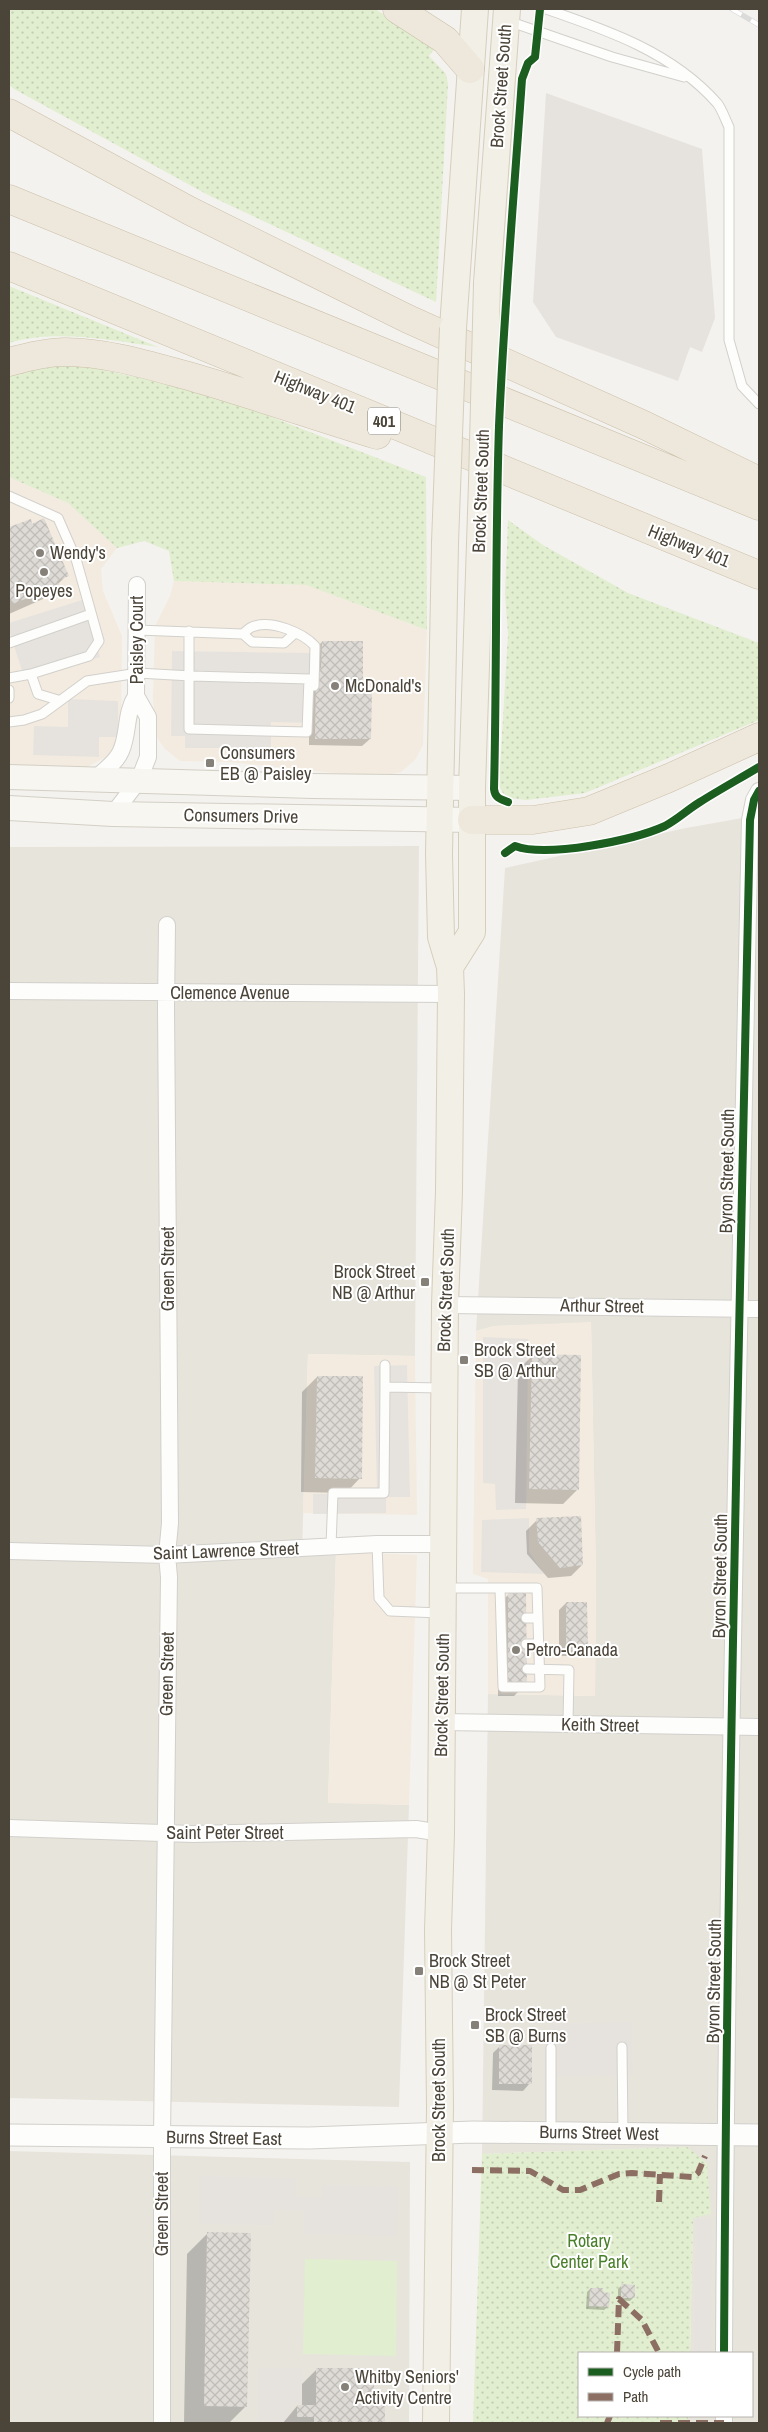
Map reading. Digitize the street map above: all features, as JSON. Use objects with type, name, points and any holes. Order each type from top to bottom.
[{"type":"highway","points":[[397,9],[445,40],[470,69]]},
{"type":"highway","points":[[9,113],[182,207],[408,319],[644,425],[759,481]]},
{"type":"highway","points":[[9,199],[759,506]]},
{"type":"highway","name":"Highway 401","points":[[9,266],[759,577]]},
{"type":"highway","points":[[9,362],[34,355],[65,352],[99,356],[151,366],[234,389],[378,436],[759,577]]},
{"type":"highway","points":[[472,820],[533,820],[562,817],[589,811],[669,778],[759,736]]},
{"type":"main road","name":"Brock Street South","points":[[436,2423],[442,1544],[451,994],[450,967],[441,937],[440,787],[445,543],[453,328],[475,9]]},
{"type":"main road","points":[[475,9],[506,15]]},
{"type":"main road","name":"Brock Street South","points":[[450,967],[472,932],[472,788],[487,283],[506,15]]},
{"type":"main road","name":"Consumers Drive","points":[[9,777],[312,786],[472,788]]},
{"type":"main road","name":"Consumers Drive","points":[[9,808],[113,814],[472,820]]},
{"type":"street","name":"Paisley Court","points":[[94,780],[117,758],[122,750],[129,707],[136,696],[138,673],[137,585]]},
{"type":"street","name":"Paisley Court","points":[[113,814],[139,780],[148,757],[148,717],[136,696]]},
{"type":"street","name":"Byron Street South","points":[[724,2352],[739,1308],[750,820],[757,796]]},
{"type":"street","name":"Green Street","points":[[162,2423],[162,2137],[169,1577],[167,1555],[170,1523],[167,924]]},
{"type":"street","name":"Clemence Avenue","points":[[9,991],[451,994]]},
{"type":"street","name":"Arthur Street","points":[[445,1305],[759,1308]]},
{"type":"street","name":"Saint Lawrence Street","points":[[9,1550],[167,1555],[377,1544],[442,1544]]},
{"type":"street","name":"Keith Street","points":[[441,1722],[759,1728]]},
{"type":"street","name":"Saint Peter Street","points":[[9,1828],[165,1833],[416,1829],[441,1833]]},
{"type":"street","name":"Burns Street West","points":[[439,2133],[551,2132],[759,2135]]},
{"type":"street","name":"Burns Street East","points":[[9,2135],[309,2138],[439,2133]]},
{"type":"lane","points":[[546,9],[616,33],[656,54],[691,79],[718,104],[729,126],[729,340],[742,386],[759,404]]},
{"type":"lane","points":[[506,15],[602,54],[691,79]]},
{"type":"lane","points":[[9,496],[58,518],[76,559],[99,641],[89,656],[31,674],[9,678]]},
{"type":"lane","points":[[9,643],[91,614]]},
{"type":"lane","points":[[189,631],[191,676],[189,729],[307,732],[313,715],[315,646],[306,636],[294,634],[281,626],[252,626],[242,634]]},
{"type":"lane","points":[[137,630],[242,634],[252,642],[284,643],[294,634]]},
{"type":"lane","points":[[9,722],[24,720],[42,714],[58,700],[87,681],[138,673],[309,679],[308,728]]},
{"type":"lane","points":[[31,674],[38,694],[58,700]]},
{"type":"lane","points":[[9,690],[9,698]]},
{"type":"lane","points":[[331,1546],[333,1493],[384,1493],[385,1365]]},
{"type":"lane","points":[[385,1387],[444,1388]]},
{"type":"lane","points":[[377,1544],[379,1598],[390,1611],[500,1588],[537,1588],[540,1687],[503,1687],[505,1617],[500,1588]]},
{"type":"lane","points":[[526,1618],[538,1618]]},
{"type":"lane","points":[[526,1644],[538,1644]]},
{"type":"lane","points":[[527,1669],[569,1670],[568,1724]]},
{"type":"lane","points":[[622,2047],[623,2133]]},
{"type":"lane","points":[[551,2048],[551,2132]]},
{"type":"shaded area","points":[[546,93],[702,149],[715,318],[702,352],[690,347],[678,381],[556,337],[533,302]]},
{"type":"shaded area","points":[[9,477],[68,503],[117,548],[101,569],[103,591],[122,636],[121,731],[116,745],[108,756],[87,767],[9,768]]},
{"type":"shaded area","points":[[174,581],[306,585],[427,630],[423,745],[415,760],[401,772],[389,775],[344,774],[229,762],[180,761],[165,749],[155,735],[153,697],[155,626],[170,596]]},
{"type":"shaded area","points":[[82,600],[100,657],[25,680],[9,630],[9,623]]},
{"type":"shaded area","points":[[172,651],[313,653],[312,723],[271,722],[271,748],[185,748],[185,736],[171,736]]},
{"type":"shaded area","points":[[68,699],[118,701],[118,737],[99,737],[99,757],[33,755],[34,726],[68,727]]},
{"type":"shaded area","points":[[759,815],[759,2423],[688,2423],[688,2417],[753,2417],[753,2352],[690,2352],[693,2218],[686,2147],[482,2154],[488,1694],[595,1696],[596,1575],[591,1323],[494,1326],[476,1331],[505,868],[686,828]]},
{"type":"shaded area","points":[[419,846],[415,1356],[308,1354],[302,1553],[336,1552],[328,1802],[409,1805],[399,2107],[9,2098],[9,847]]},
{"type":"shaded area","points":[[591,1322],[596,1575],[595,1696],[488,1694],[488,1579],[473,1574],[476,1331],[494,1326]]},
{"type":"shaded area","points":[[483,1337],[528,1339],[526,1509],[496,1510],[495,1484],[483,1483]]},
{"type":"shaded area","points":[[308,1354],[415,1356],[417,1515],[303,1513]]},
{"type":"shaded area","points":[[407,1365],[410,1497],[386,1497],[386,1513],[313,1514],[313,1494],[377,1493],[374,1366]]},
{"type":"shaded area","points":[[529,1518],[529,1552],[544,1574],[481,1572],[482,1520]]},
{"type":"shaded area","points":[[336,1552],[417,1555],[409,1805],[328,1803]]},
{"type":"shaded area","points":[[632,2022],[633,2075],[551,2076],[550,2024]]},
{"type":"shaded area","points":[[9,2151],[410,2162],[409,2423],[9,2423]]},
{"type":"shaded area","points":[[199,2176],[296,2178],[296,2197],[322,2197],[322,2185],[398,2187],[397,2236],[304,2234],[304,2210],[274,2210],[274,2225],[199,2224]]},
{"type":"shaded area","points":[[696,2219],[712,2219],[711,2352],[694,2352]]},
{"type":"shaded area","points":[[258,2368],[303,2368],[302,2403],[291,2403],[291,2421],[305,2421],[305,2423],[267,2423],[267,2421],[257,2421]]},
{"type":"green space","points":[[9,9],[375,9],[435,48],[429,56],[446,74],[448,84],[436,302],[210,196],[14,89],[9,85]]},
{"type":"green space","points":[[9,286],[158,347],[64,336],[27,339],[9,343]]},
{"type":"green space","points":[[69,363],[207,392],[426,477],[427,630],[306,585],[174,581],[169,551],[144,541],[117,548],[68,503],[9,477],[9,369]]},
{"type":"green space","points":[[508,520],[543,545],[628,593],[759,643],[759,720],[585,793],[526,800],[510,798],[503,793],[499,786],[508,634],[505,594]]},
{"type":"green space","name":"Rotary Center Park","points":[[687,2147],[707,2163],[711,2214],[693,2218],[690,2352],[578,2352],[578,2417],[688,2417],[688,2423],[473,2423],[482,2154]]},
{"type":"green space","points":[[305,2259],[397,2261],[396,2356],[303,2354]]},
{"type":"building","points":[[44,518],[69,576],[57,581],[59,585],[13,604],[11,600],[9,601],[9,527],[31,519],[32,524]]},
{"type":"building","name":"McDonald's","points":[[322,641],[363,641],[363,680],[354,680],[354,692],[372,692],[371,739],[315,739],[316,668],[321,668]]},
{"type":"building","points":[[532,1354],[581,1355],[579,1490],[529,1489]]},
{"type":"building","points":[[317,1376],[363,1376],[362,1479],[315,1478]]},
{"type":"building","points":[[581,1516],[583,1565],[560,1568],[538,1542],[536,1518]]},
{"type":"building","points":[[508,1592],[526,1592],[527,1686],[508,1686]]},
{"type":"building","points":[[566,1602],[587,1602],[588,1650],[566,1650]]},
{"type":"building","points":[[499,2045],[532,2045],[532,2084],[499,2084]]},
{"type":"building","points":[[207,2232],[251,2233],[247,2407],[204,2406]]},
{"type":"building","points":[[621,2284],[635,2285],[635,2298],[621,2298]]},
{"type":"building","points":[[590,2288],[603,2288],[603,2292],[610,2293],[609,2307],[589,2306]]},
{"type":"building","name":"Whitby Seniors' Activity Centre","points":[[316,2368],[374,2368],[374,2405],[385,2405],[385,2423],[314,2423],[314,2417],[297,2417],[297,2405],[316,2405]]},
{"type":"railway","points":[[732,9],[759,25]]},
{"type":"marked path","points":[[472,2170],[530,2171],[563,2190],[580,2190],[619,2174],[632,2173],[693,2177],[698,2173],[705,2156]]},
{"type":"marked path","points":[[659,2202],[660,2174]]},
{"type":"marked path","points":[[617,2352],[619,2299],[642,2320],[658,2352]]},
{"type":"marked path","points":[[607,2423],[610,2417]]},
{"type":"marked path","points":[[660,2423],[724,2423]]},
{"type":"cycle path","points":[[508,802],[500,799],[494,789],[499,426],[506,296],[522,79],[528,63],[535,57],[540,9]]},
{"type":"cycle path","points":[[505,853],[515,846],[548,850],[590,846],[633,837],[651,831],[665,826],[700,802],[759,767]]},
{"type":"cycle path","points":[[724,2352],[731,1778],[750,820],[754,800],[759,791]]},
{"type":"place","name":"Wendy's","points":[[40,553]]},
{"type":"place","name":"Popeyes","points":[[44,572]]},
{"type":"place","name":"McDonald's","points":[[335,686]]},
{"type":"place","name":"Consumers EB @ Paisley","points":[[210,763]]},
{"type":"place","name":"Brock Street NB @ Arthur","points":[[425,1282]]},
{"type":"place","name":"Brock Street SB @ Arthur","points":[[464,1360]]},
{"type":"place","name":"Petro-Canada","points":[[516,1650]]},
{"type":"place","name":"Brock Street NB @ St Peter","points":[[419,1971]]},
{"type":"place","name":"Brock Street SB @ Burns","points":[[475,2025]]},
{"type":"place","name":"Whitby Seniors' Activity Centre","points":[[345,2387]]}]
